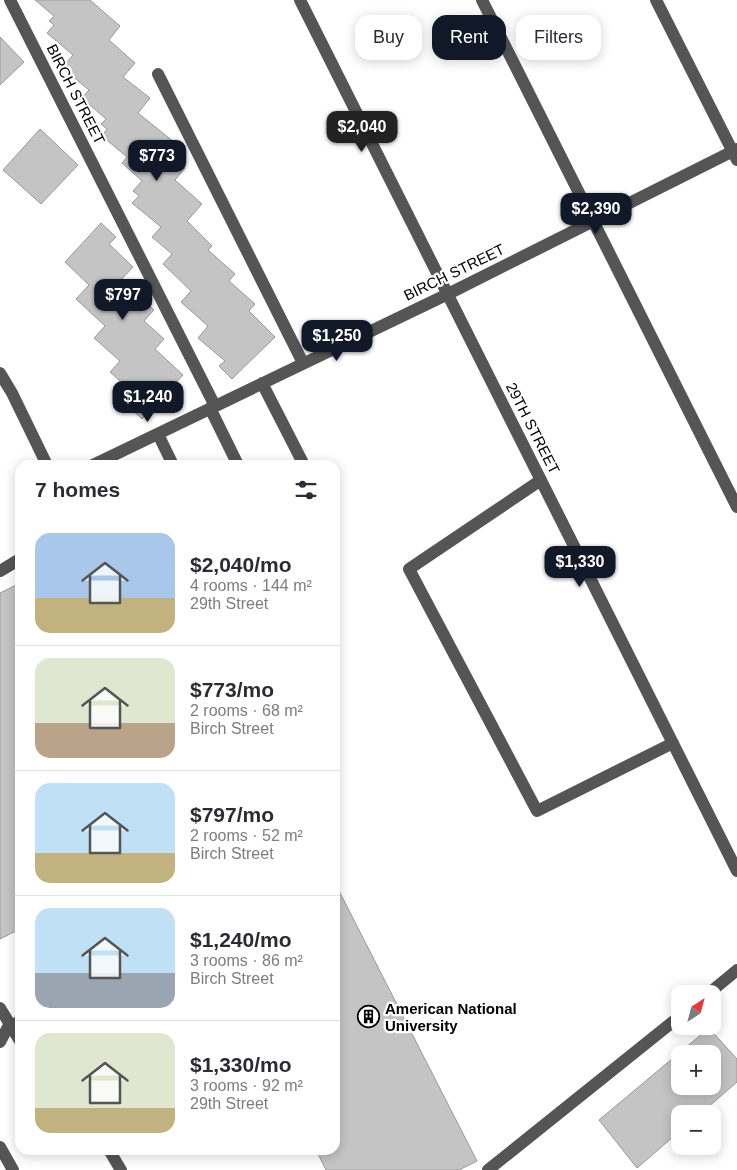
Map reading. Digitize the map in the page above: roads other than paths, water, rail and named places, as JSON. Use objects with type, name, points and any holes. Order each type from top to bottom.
[{"type":"street","name":"BIRCH STREET","points":[[10,0],[212,407],[736,153]]},
{"type":"street","name":"29TH STREET","points":[[300,0],[737,870]]},
{"type":"street","points":[[482,0],[737,508]]},
{"type":"street","points":[[656,0],[736,153]]},
{"type":"street","points":[[158,74],[303,363]]},
{"type":"street","points":[[0,373],[12,393],[45,460]]},
{"type":"street","points":[[262,383],[301,460]]},
{"type":"street","points":[[103,460],[212,407],[236,460]]},
{"type":"street","points":[[158,434],[171,460]]},
{"type":"street","points":[[541,480],[409,569],[537,811],[673,743]]},
{"type":"street","points":[[0,571],[15,562]]},
{"type":"street","points":[[719,985],[737,970]]},
{"type":"street","points":[[0,1008],[15,1024],[0,1042]]},
{"type":"street","points":[[488,1170],[671,1023]]},
{"type":"street","points":[[0,1147],[13,1170]]},
{"type":"street","points":[[112,1155],[121,1170]]},
{"type":"place","name":"American National University","points":[[369,1017]]}]
